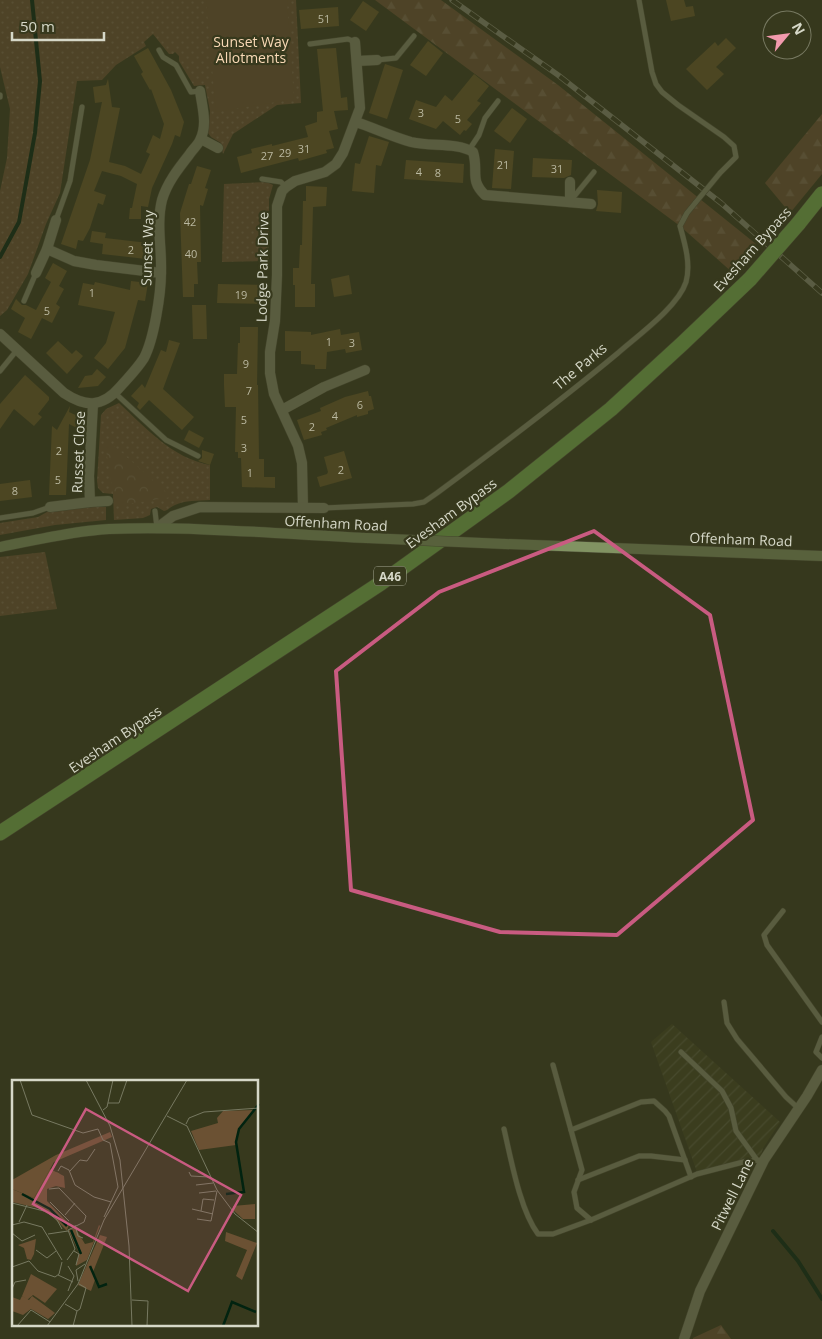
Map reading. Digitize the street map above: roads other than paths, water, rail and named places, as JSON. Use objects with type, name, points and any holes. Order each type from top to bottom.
[{"type":"highway","name":"Evesham Bypass","points":[[0,833],[381,583],[510,491],[610,409],[684,343],[750,278],[822,194]]},
{"type":"main road","name":"Offenham Road","points":[[0,547],[80,532],[157,528],[822,556]]},
{"type":"street","points":[[286,187],[295,181],[325,172],[336,164],[343,153],[360,108],[355,42]]},
{"type":"street","points":[[357,61],[377,60]]},
{"type":"street","points":[[200,91],[204,116],[201,139],[218,148]]},
{"type":"street","points":[[356,122],[411,142],[436,146],[464,147],[473,152],[476,162],[476,187],[485,195],[591,204]]},
{"type":"street","name":"Sunset Way","points":[[93,404],[102,402],[115,393],[145,356],[157,311],[161,273],[160,219],[162,199],[174,174],[201,139]]},
{"type":"street","points":[[570,182],[570,202]]},
{"type":"street","name":"Lodge Park Drive","points":[[286,187],[277,206],[276,303],[270,352],[270,373],[274,394],[298,446],[302,463],[303,508]]},
{"type":"street","points":[[36,273],[47,249],[56,220]]},
{"type":"street","points":[[47,249],[74,261],[161,273]]},
{"type":"street","points":[[0,334],[64,393],[75,401],[93,404]]},
{"type":"street","points":[[282,410],[324,387],[365,370]]},
{"type":"street","name":"Russet Close","points":[[90,502],[89,476],[93,404]]},
{"type":"street","name":"Russet Close","points":[[50,507],[108,501]]},
{"type":"street","name":"The Parks","points":[[157,528],[173,516],[200,507],[324,508]]},
{"type":"street","name":"Pitwell Lane","points":[[684,1339],[700,1291],[761,1160],[799,1108],[822,1070]]},
{"type":"lane","name":"The Parks","points":[[324,508],[401,506],[424,502],[559,402],[647,328],[674,302],[686,283],[688,264],[680,226],[687,213],[720,173],[736,157],[734,146],[724,137],[678,106],[656,84],[652,72],[639,0]]},
{"type":"lane","points":[[377,60],[396,58],[414,36]]},
{"type":"lane","points":[[310,44],[348,39],[355,42]]},
{"type":"lane","points":[[159,50],[163,56],[172,62],[192,92],[200,91]]},
{"type":"lane","points":[[172,62],[176,56]]},
{"type":"lane","points":[[469,150],[479,134],[485,118],[498,101]]},
{"type":"lane","points":[[56,220],[70,181],[82,107]]},
{"type":"lane","points":[[570,202],[594,172]]},
{"type":"lane","points":[[262,179],[281,182],[286,187]]},
{"type":"lane","points":[[24,301],[36,273]]},
{"type":"lane","points":[[0,371],[17,350]]},
{"type":"lane","points":[[115,393],[166,440],[198,456]]},
{"type":"lane","points":[[0,518],[34,513],[50,507]]},
{"type":"lane","points":[[155,511],[157,528]]},
{"type":"lane","points":[[783,911],[764,935],[767,945],[822,1022]]},
{"type":"lane","points":[[724,1002],[727,1023],[737,1039],[786,1097],[799,1108]]},
{"type":"lane","points":[[822,1037],[816,1052],[822,1058]]},
{"type":"lane","points":[[504,1128],[516,1180],[531,1225],[538,1234],[553,1234],[592,1220],[691,1177],[761,1160],[736,1131],[731,1108],[722,1091],[681,1052]]},
{"type":"lane","points":[[553,1065],[582,1170],[574,1192],[577,1208],[592,1220]]},
{"type":"lane","points":[[570,1130],[641,1102],[654,1101],[669,1116],[691,1177]]},
{"type":"lane","points":[[578,1180],[639,1156],[685,1160]]},
{"type":"waterway","points":[[0,257],[19,222],[35,133],[40,81],[32,0]]},
{"type":"waterway","points":[[773,1231],[798,1261],[822,1299]]},
{"type":"railway","points":[[452,0],[558,75],[721,203],[822,293]]},
{"type":"park label","name":"Sunset Way Allotments","points":[[251,49]]}]
